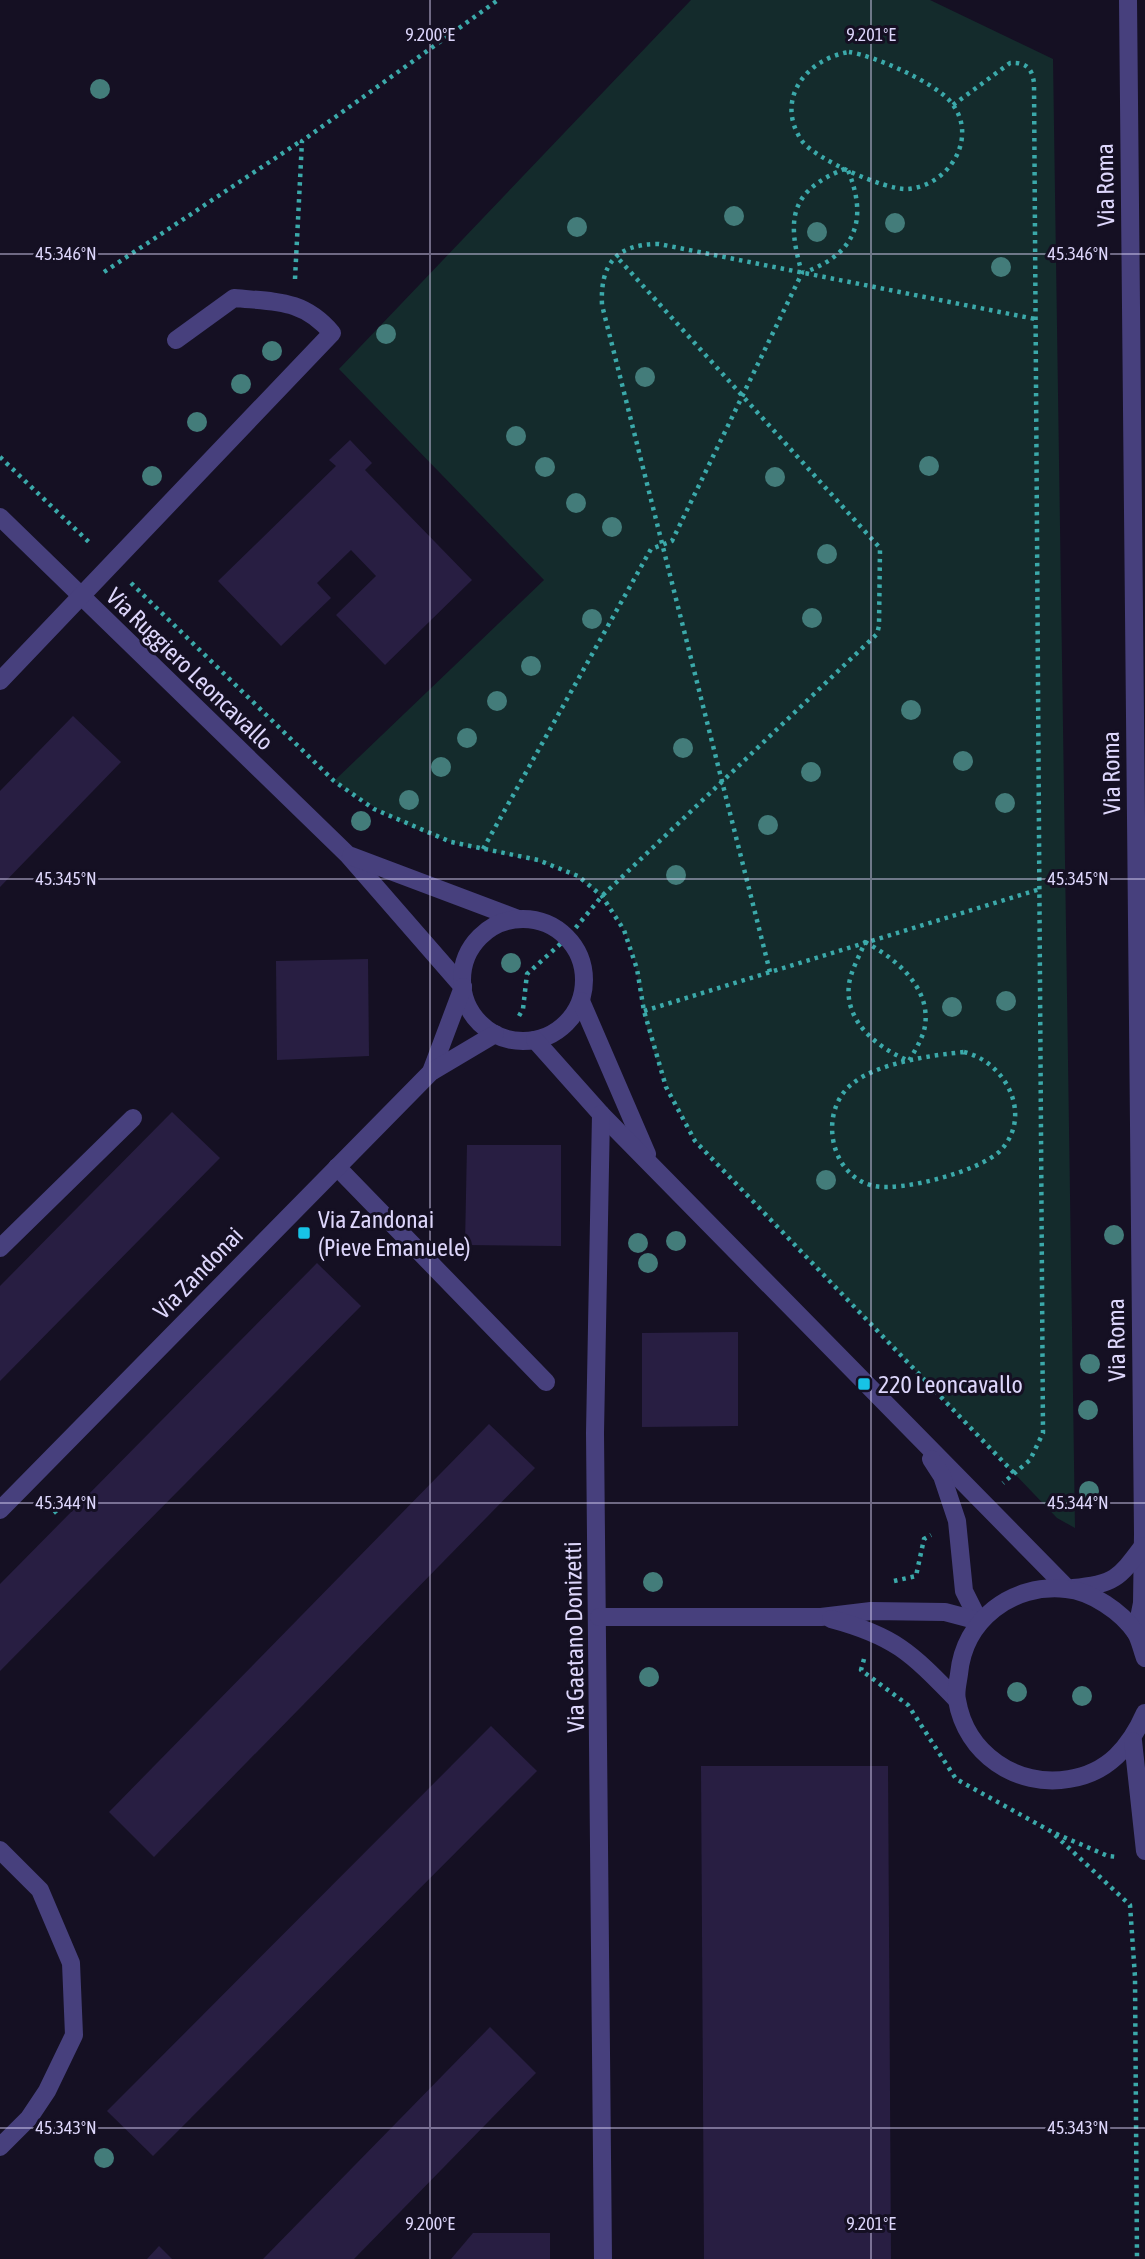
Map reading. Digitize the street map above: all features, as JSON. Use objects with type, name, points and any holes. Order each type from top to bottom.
[{"type":"street","name":"Via Roma","points":[[1128,0],[1144,1547],[1140,1631]]},
{"type":"street","points":[[0,681],[332,333],[316,314],[294,307],[234,298],[176,340]]},
{"type":"street","name":"Via Ruggiero Leoncavallo","points":[[0,517],[348,855],[463,987]]},
{"type":"street","points":[[348,855],[518,919],[537,920],[568,937],[581,960],[585,981],[581,1001],[570,1018],[555,1032],[536,1040],[515,1040],[495,1034],[480,1022],[468,1006],[463,987],[463,968],[470,950],[482,934],[499,924],[518,919]]},
{"type":"street","points":[[431,1072],[463,987]]},
{"type":"street","points":[[581,1001],[651,1164]]},
{"type":"street","points":[[431,1072],[495,1034]]},
{"type":"street","points":[[536,1040],[601,1114],[1068,1589],[1108,1605],[1140,1631],[1145,1658]]},
{"type":"street","name":"Via Zandonai","points":[[0,1510],[431,1072]]},
{"type":"street","name":"Via Gaetano Donizetti","points":[[601,1114],[595,1433],[599,1617],[603,2259]]},
{"type":"street","points":[[0,1248],[133,1118]]},
{"type":"street","points":[[337,1167],[546,1382]]},
{"type":"street","points":[[915,1436],[946,1487],[957,1521],[964,1591],[979,1620]]},
{"type":"street","points":[[1144,1547],[1119,1577],[1102,1586],[1034,1589],[999,1604],[979,1620],[961,1651],[956,1699],[968,1734],[990,1760],[1016,1775],[1051,1782],[1083,1777],[1112,1762],[1133,1741],[1145,1713]]},
{"type":"street","points":[[599,1617],[821,1617],[872,1611],[945,1612],[979,1620]]},
{"type":"street","points":[[821,1617],[870,1629],[910,1652],[956,1699]]},
{"type":"street","points":[[1133,1741],[1145,1851]]},
{"type":"street","points":[[0,1850],[40,1890],[71,1964],[74,2035],[47,2091],[29,2118],[0,2147]]},
{"type":"path","points":[[104,272],[302,141],[498,0]]},
{"type":"path","points":[[849,52],[867,55],[939,91],[953,105],[961,134],[958,152],[948,171],[919,188],[900,189],[885,186],[813,152],[802,141],[795,126],[794,94],[802,77],[814,64],[830,55],[849,52]]},
{"type":"path","points":[[953,105],[1010,63],[1018,62],[1031,69],[1043,1433],[1036,1452],[1014,1473]]},
{"type":"path","points":[[294,307],[302,141]]},
{"type":"path","points":[[802,273],[791,228],[801,198],[824,177],[847,168]]},
{"type":"path","points":[[483,849],[651,549],[671,541],[802,273],[836,256],[849,243],[856,227],[858,207],[847,168]]},
{"type":"path","points":[[770,972],[601,305],[601,280],[616,256],[629,247],[659,244],[1035,319]]},
{"type":"path","points":[[513,1026],[523,1009],[527,974],[568,937],[602,896],[877,634],[880,548],[616,256]]},
{"type":"path","points":[[0,457],[99,552]]},
{"type":"path","points":[[644,1011],[1040,889]]},
{"type":"path","points":[[865,942],[849,982],[854,1015],[864,1032],[880,1045],[909,1061],[964,1052],[980,1055],[995,1066],[1006,1080],[1015,1108],[1015,1124],[1010,1138],[989,1160],[912,1187],[884,1187],[860,1181],[847,1174],[835,1148],[833,1125],[841,1098],[849,1085],[862,1077],[909,1061],[925,1026],[925,1007],[907,972],[865,942]]},
{"type":"path","points":[[49,1504],[59,1516]]},
{"type":"path","points":[[1120,1857],[1108,1856],[1052,1832],[1130,1905],[1135,1977],[1137,2259]]},
{"type":"green space","points":[[691,0],[930,0],[1053,59],[1075,1528],[1057,1518],[695,1141],[661,1072],[647,1028],[629,942],[609,905],[591,887],[571,874],[549,865],[451,842],[420,830],[376,808],[334,781],[544,580],[339,369]]},
{"type":"building","points":[[350,440],[372,463],[365,470],[472,580],[385,665],[336,615],[376,576],[351,550],[317,583],[331,598],[281,646],[218,581],[336,466],[329,460]]},
{"type":"building","points":[[73,716],[121,762],[0,887],[0,791]]},
{"type":"building","points":[[368,959],[369,1056],[277,1060],[276,961]]},
{"type":"building","points":[[172,1112],[220,1158],[0,1381],[0,1286]]},
{"type":"building","points":[[467,1145],[561,1145],[561,1246],[465,1245]]},
{"type":"building","points":[[317,1263],[361,1306],[0,1671],[0,1584]]},
{"type":"building","points":[[738,1332],[738,1426],[642,1427],[642,1333]]},
{"type":"building","points":[[489,1424],[535,1468],[154,1857],[109,1812]]},
{"type":"building","points":[[491,1726],[537,1771],[153,2156],[107,2111]]},
{"type":"building","points":[[701,1766],[888,1766],[891,2259],[704,2259]]},
{"type":"building","points":[[490,2027],[536,2073],[354,2259],[263,2259]]},
{"type":"building","points":[[473,2233],[550,2233],[550,2259],[451,2259]]},
{"type":"building","points":[[159,2246],[172,2259],[147,2259]]},
{"type":"place","name":"Via Zandonai (Pieve Emanuele)","points":[[304,1233]]},
{"type":"place","name":"220 Leoncavallo","points":[[864,1384]]}]
